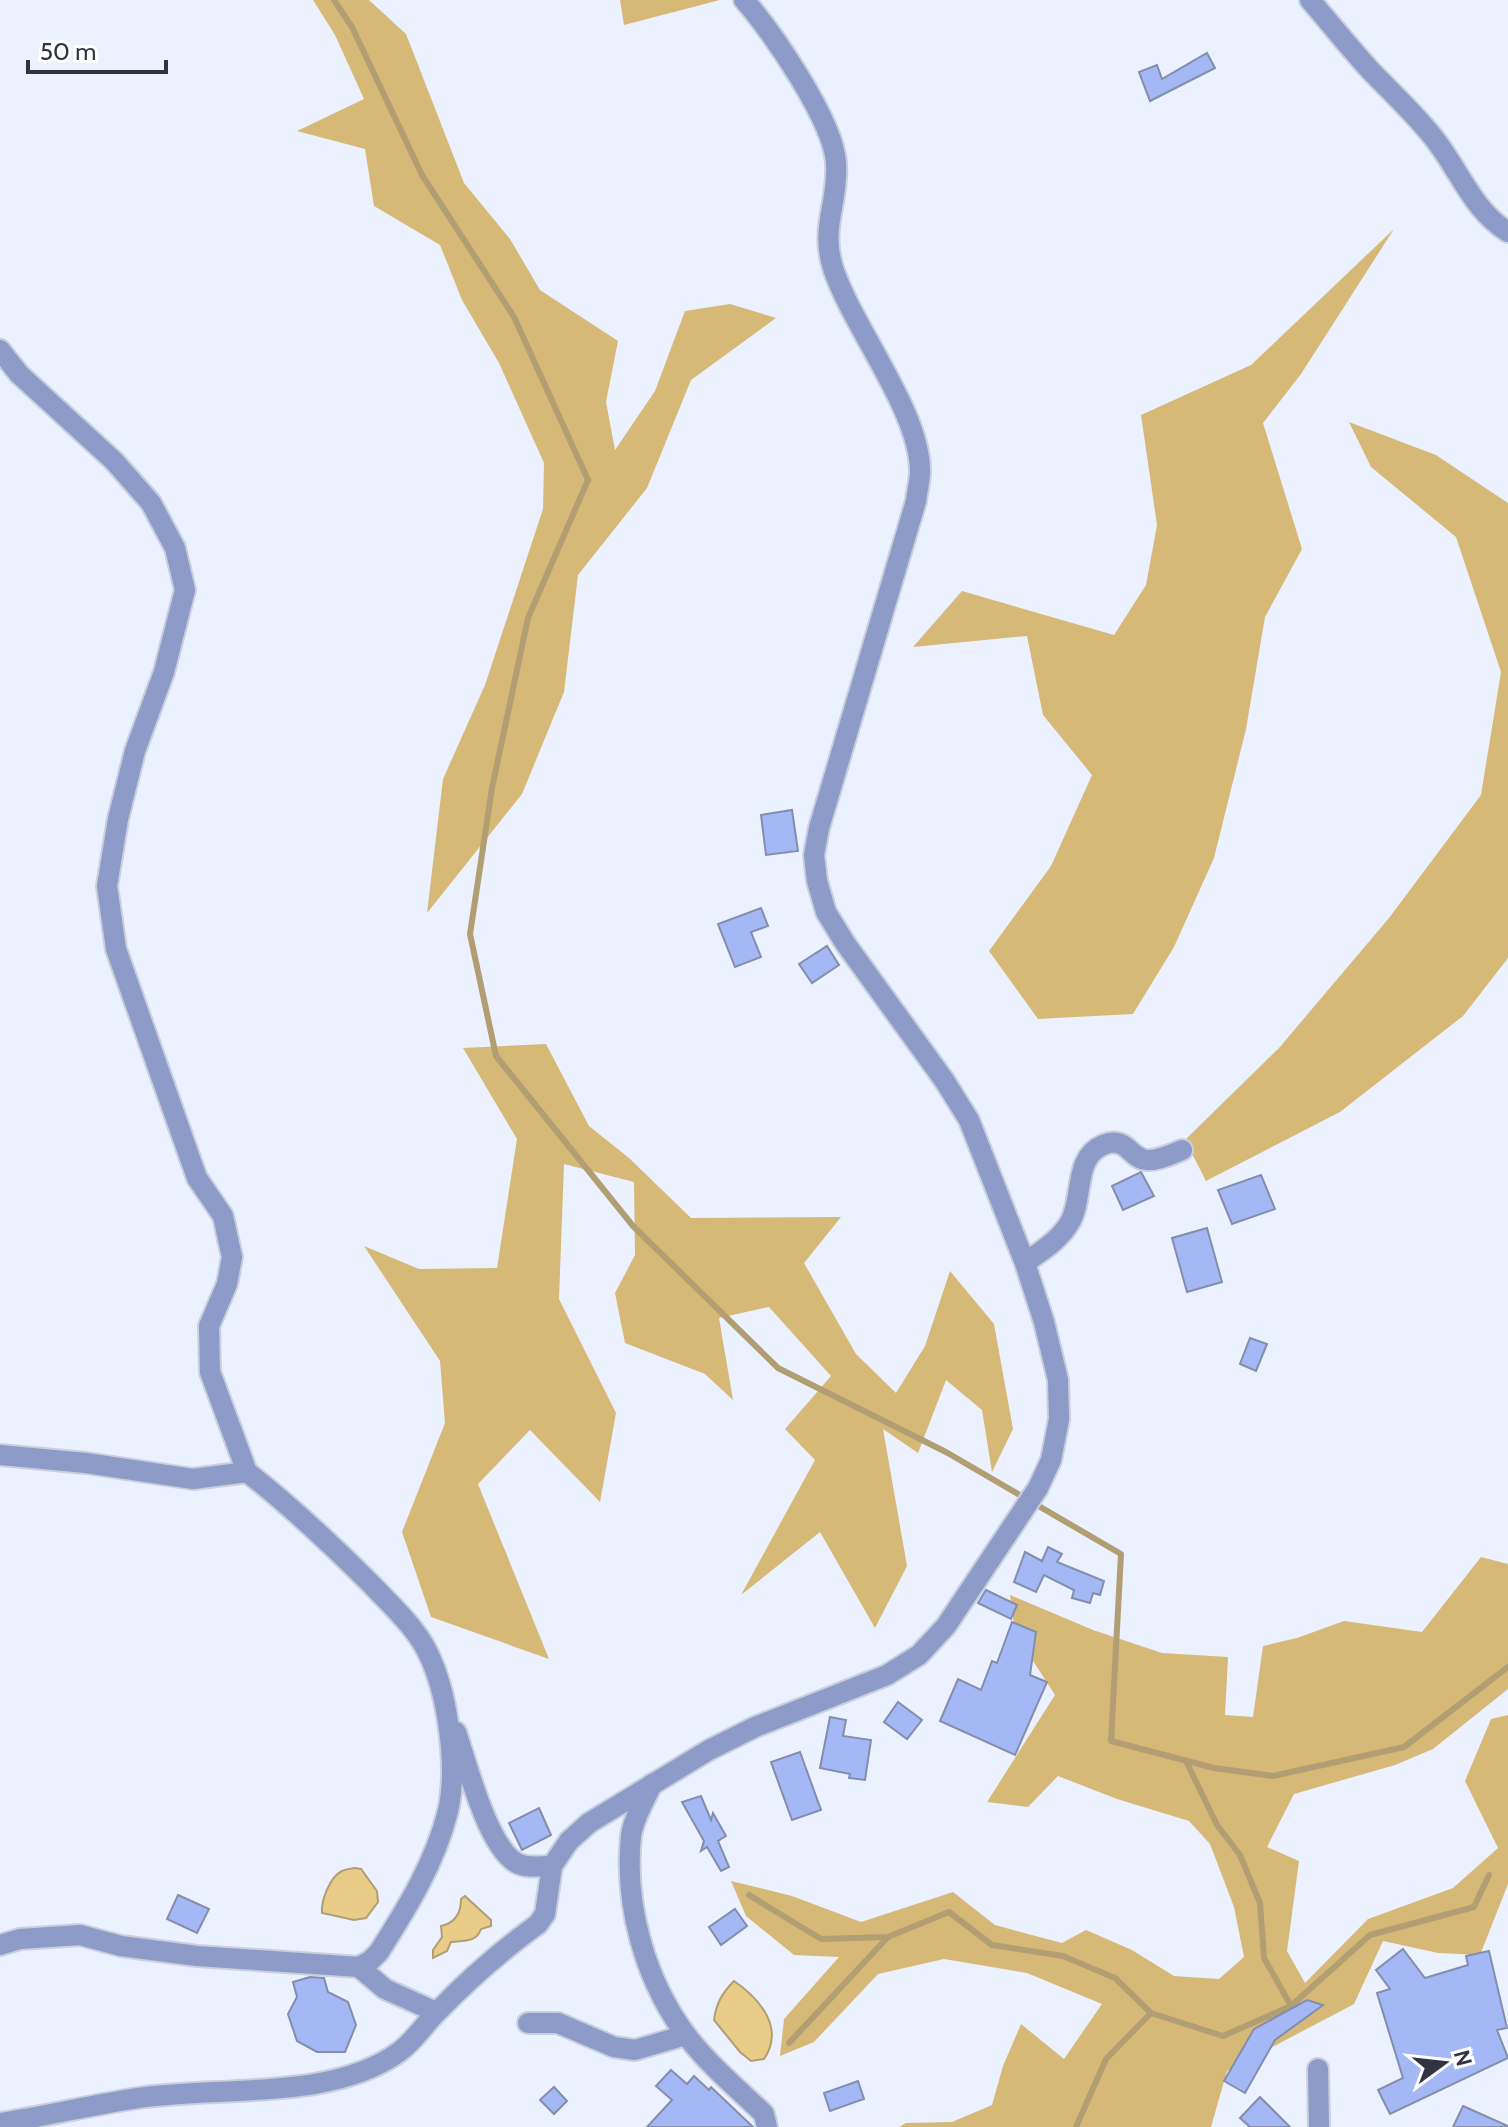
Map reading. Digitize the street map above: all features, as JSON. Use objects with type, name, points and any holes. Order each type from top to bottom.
[{"type":"street","points":[[0,2123],[136,2098],[325,2082],[369,2068],[399,2052],[436,2012],[538,1924],[545,1914],[552,1866],[569,1841],[589,1823],[709,1750],[755,1727],[887,1675],[919,1655],[946,1626],[1038,1488],[1051,1460],[1059,1419],[1058,1380],[1025,1263],[969,1120],[944,1080],[845,943],[826,912],[817,881],[814,855],[819,828],[916,501],[920,469],[906,415],[833,270],[826,237],[836,183],[836,159],[828,137],[787,56],[744,0]]},
{"type":"street","points":[[1310,0],[1437,142],[1479,208],[1508,232]]},
{"type":"street","points":[[0,350],[19,374],[114,461],[151,503],[175,548],[185,590],[164,672],[135,751],[118,819],[107,886],[116,949],[197,1178],[223,1216],[232,1257],[227,1284],[209,1326],[210,1372],[247,1472],[295,1509],[392,1606],[426,1649],[486,1821],[499,1842],[514,1862],[525,1866],[552,1866]]},
{"type":"street","points":[[1025,1263],[1053,1243],[1070,1222],[1077,1203],[1082,1170],[1089,1156],[1101,1146],[1115,1142],[1129,1147],[1139,1158],[1146,1160],[1182,1150]]},
{"type":"street","points":[[0,1455],[86,1463],[193,1479],[247,1472]]},
{"type":"street","points":[[359,1967],[379,1952],[419,1889],[448,1811],[451,1774],[449,1734],[441,1687]]},
{"type":"street","points":[[652,1784],[631,1833],[631,1886],[639,1935],[652,1977],[686,2035],[764,2114],[767,2127]]},
{"type":"street","points":[[0,1945],[20,1939],[80,1935],[121,1946],[197,1956],[359,1967],[385,1989],[436,2012]]},
{"type":"street","points":[[528,2023],[558,2023],[614,2047],[635,2050],[686,2035]]},
{"type":"street","points":[[1318,2069],[1319,2127]]},
{"type":"shaded area","points":[[313,0],[369,0],[406,34],[464,183],[510,239],[540,290],[618,341],[606,402],[615,450],[655,391],[685,311],[730,304],[776,318],[691,380],[647,488],[578,575],[564,692],[522,794],[427,913],[443,779],[485,685],[543,509],[544,463],[499,363],[462,300],[440,245],[374,206],[365,149],[297,131],[364,99],[335,35]]},
{"type":"shaded area","points":[[620,0],[720,0],[624,25]]},
{"type":"shaded area","points":[[1394,229],[1301,374],[1263,423],[1302,549],[1265,617],[1246,729],[1214,858],[1174,947],[1133,1014],[1038,1019],[989,951],[1051,866],[1092,775],[1043,715],[1027,636],[913,647],[962,591],[1114,635],[1146,585],[1157,525],[1141,415],[1251,365]]},
{"type":"shaded area","points":[[1349,422],[1436,455],[1508,503],[1508,958],[1463,1016],[1340,1112],[1206,1181],[1185,1140],[1279,1048],[1389,918],[1481,795],[1501,672],[1456,537],[1371,467]]},
{"type":"shaded area","points":[[546,1044],[589,1126],[629,1158],[691,1218],[841,1217],[804,1263],[856,1354],[896,1393],[925,1346],[950,1271],[994,1324],[1013,1429],[992,1472],[982,1410],[946,1380],[918,1453],[883,1429],[907,1566],[875,1628],[820,1532],[741,1595],[815,1460],[785,1429],[831,1376],[769,1307],[719,1318],[733,1400],[705,1374],[625,1343],[615,1293],[635,1255],[634,1182],[564,1164],[559,1299],[616,1413],[600,1502],[530,1430],[478,1484],[549,1659],[431,1617],[402,1532],[445,1423],[440,1361],[364,1246],[419,1269],[497,1268],[517,1139],[463,1048]]},
{"type":"shaded area","points":[[1481,1557],[1508,1564],[1508,1689],[1433,1749],[1395,1765],[1294,1794],[1267,1847],[1299,1861],[1287,1951],[1305,1983],[1368,1919],[1453,1888],[1498,1848],[1465,1781],[1491,1719],[1508,1715],[1508,1884],[1480,1955],[1438,1953],[1383,1941],[1354,2004],[1227,2071],[1211,2127],[899,2127],[906,2123],[952,2122],[992,2105],[1003,2066],[1021,2024],[1064,2059],[1102,2004],[1027,1973],[944,1959],[878,1974],[814,2042],[780,2056],[784,2019],[839,1957],[794,1955],[746,1916],[731,1881],[792,1896],[861,1922],[953,1892],[995,1925],[1062,1943],[1086,1930],[1132,1950],[1174,1976],[1219,1979],[1244,1957],[1234,1907],[1210,1844],[1189,1821],[1117,1799],[1058,1776],[1028,1807],[987,1802],[1055,1695],[1015,1633],[1010,1595],[1093,1630],[1162,1653],[1228,1657],[1225,1715],[1253,1717],[1263,1646],[1344,1621],[1422,1632]]},
{"type":"shaded area","points":[[361,1869],[377,1891],[378,1902],[366,1918],[354,1920],[322,1913],[330,1883],[343,1871]]},
{"type":"shaded area","points":[[465,1896],[491,1920],[491,1926],[481,1929],[473,1939],[451,1942],[447,1951],[433,1958],[433,1950],[442,1937],[441,1926],[456,1917],[461,1899]]},
{"type":"shaded area","points":[[734,1981],[753,1996],[771,2025],[770,2047],[764,2059],[751,2061],[714,2020],[720,1999]]},
{"type":"building","points":[[1207,53],[1215,68],[1150,101],[1139,72],[1157,65],[1162,79]]},
{"type":"building","points":[[792,810],[798,851],[766,855],[761,815]]},
{"type":"building","points":[[761,908],[768,926],[751,932],[761,957],[735,967],[718,924]]},
{"type":"building","points":[[827,946],[839,965],[812,983],[799,964]]},
{"type":"building","points":[[1141,1172],[1154,1196],[1123,1210],[1112,1186]]},
{"type":"building","points":[[1261,1175],[1275,1209],[1232,1224],[1218,1190]]},
{"type":"building","points":[[1207,1228],[1222,1282],[1187,1292],[1172,1238]]},
{"type":"building","points":[[1250,1338],[1267,1344],[1256,1371],[1240,1364]]},
{"type":"building","points":[[1048,1547],[1062,1554],[1057,1562],[1104,1581],[1100,1595],[1093,1593],[1090,1603],[1072,1598],[1074,1590],[1044,1575],[1036,1592],[1014,1582],[1025,1552],[1042,1561]]},
{"type":"building","points":[[986,1590],[1017,1605],[1011,1619],[978,1603]]},
{"type":"building","points":[[1012,1622],[1036,1632],[1030,1675],[1047,1682],[1015,1755],[940,1721],[958,1679],[981,1690],[992,1661],[997,1663]]},
{"type":"building","points":[[898,1702],[922,1720],[907,1739],[884,1722]]},
{"type":"building","points":[[830,1717],[846,1720],[843,1736],[871,1740],[865,1780],[820,1768]]},
{"type":"building","points":[[800,1752],[821,1810],[792,1820],[771,1762]]},
{"type":"building","points":[[701,1796],[711,1820],[713,1813],[726,1836],[718,1841],[729,1867],[721,1871],[707,1847],[701,1851],[704,1841],[682,1802]]},
{"type":"building","points":[[539,1808],[551,1835],[522,1850],[509,1823]]},
{"type":"building","points":[[178,1895],[209,1909],[197,1933],[167,1919]]},
{"type":"building","points":[[735,1909],[747,1926],[721,1945],[709,1927]]},
{"type":"building","points":[[1403,1949],[1425,1978],[1468,1965],[1466,1956],[1489,1951],[1507,2028],[1497,2030],[1508,2058],[1390,2114],[1378,2090],[1403,2078],[1377,1993],[1390,1989],[1376,1970]]},
{"type":"building","points":[[310,1977],[324,1978],[328,1992],[348,2002],[356,2025],[345,2052],[317,2052],[297,2041],[288,2014],[297,1997],[293,1982]]},
{"type":"building","points":[[1307,2000],[1323,2005],[1275,2040],[1245,2093],[1224,2081],[1254,2029]]},
{"type":"building","points":[[671,2070],[687,2084],[694,2076],[709,2090],[711,2087],[753,2127],[647,2127],[672,2100],[656,2086]]},
{"type":"building","points":[[858,2081],[864,2099],[830,2111],[824,2093]]},
{"type":"building","points":[[554,2087],[567,2101],[554,2114],[540,2100]]},
{"type":"building","points":[[1260,2097],[1290,2127],[1250,2127],[1240,2118]]},
{"type":"building","points":[[1463,2106],[1508,2126],[1508,2127],[1453,2127]]},
{"type":"waterway","points":[[334,0],[352,27],[422,175],[514,317],[588,480],[528,618],[492,788],[470,934],[496,1056],[633,1226],[778,1368],[946,1452],[1121,1554],[1111,1741],[1214,1768],[1273,1776],[1404,1747],[1508,1667]]},
{"type":"waterway","points":[[749,1895],[821,1939],[888,1937],[949,1912],[992,1945],[1063,1956],[1115,1978],[1151,2013],[1223,2036],[1291,2006],[1264,1958],[1260,1903],[1240,1855],[1217,1825],[1186,1761]]},
{"type":"waterway","points":[[1291,2006],[1370,1935],[1474,1907],[1489,1875]]},
{"type":"waterway","points":[[789,2043],[887,1938]]},
{"type":"waterway","points":[[1076,2127],[1106,2059],[1151,2013]]}]
